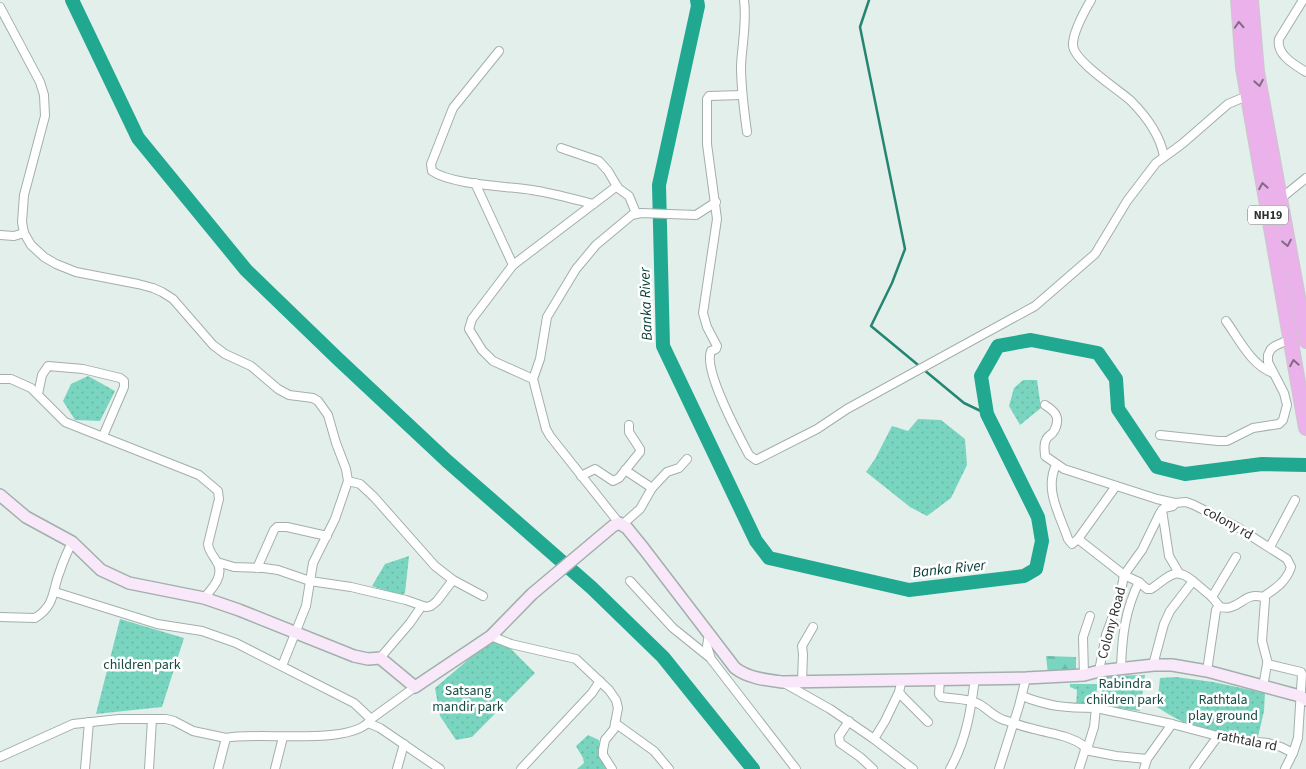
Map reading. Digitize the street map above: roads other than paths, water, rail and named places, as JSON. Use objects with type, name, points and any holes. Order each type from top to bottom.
[{"type":"highway","name":"NH19","points":[[1238,0],[1242,59],[1247,96],[1306,428]]},
{"type":"highway","name":"NH19","points":[[1251,0],[1257,72],[1306,341]]},
{"type":"main road","points":[[0,495],[26,517],[72,542],[101,570],[129,583],[204,598],[354,656],[368,659],[380,658],[416,687],[490,636],[532,594],[621,524],[644,549],[735,668],[740,672],[765,680],[802,682],[1026,678],[1084,675],[1121,668],[1172,665],[1207,671],[1303,698]]},
{"type":"street","points":[[744,0],[746,11],[741,64],[742,95],[747,132]]},
{"type":"street","points":[[1090,0],[1079,21],[1073,48],[1077,55],[1101,78],[1131,101],[1144,116],[1161,142],[1164,156]]},
{"type":"street","points":[[1303,0],[1279,39],[1278,44],[1282,53],[1293,64],[1306,72]]},
{"type":"street","points":[[0,7],[40,82],[45,104],[45,116],[24,195],[22,222],[24,233],[31,244],[44,257],[76,272],[138,284],[162,292],[173,300],[213,345],[225,354],[251,366],[278,389],[289,395],[307,396],[318,401],[328,415],[346,469],[348,481],[335,520],[313,563],[306,606],[282,666]]},
{"type":"street","points":[[498,51],[453,108],[431,164],[432,170],[438,175],[475,183],[531,190],[593,204]]},
{"type":"street","points":[[742,95],[710,96],[708,99],[707,144],[716,202],[716,230],[703,313],[707,327],[717,346],[716,349],[711,351],[709,356],[718,389],[752,458],[756,460],[817,430],[847,409],[1018,317],[1043,301],[1095,254],[1141,181],[1156,163],[1182,144],[1228,104],[1247,96]]},
{"type":"street","points":[[561,148],[598,161],[608,171],[617,186],[629,196],[637,211]]},
{"type":"street","points":[[1280,200],[1306,178]]},
{"type":"street","points":[[475,183],[513,265]]},
{"type":"street","points":[[533,379],[488,357],[469,329],[472,319],[513,265],[617,186]]},
{"type":"street","points":[[688,459],[679,468],[667,472],[652,488],[640,509],[621,524],[550,436],[546,429],[533,379],[540,359],[548,317],[561,292],[596,245],[626,218],[637,211],[696,215],[716,202]]},
{"type":"street","points":[[0,235],[14,236],[24,233]]},
{"type":"street","points":[[1226,321],[1255,362],[1274,373]]},
{"type":"street","points":[[1160,435],[1218,442],[1227,441],[1253,428],[1279,424],[1284,420],[1287,406],[1284,392],[1268,362],[1268,355],[1271,349],[1290,339]]},
{"type":"street","points":[[38,394],[42,375],[48,366],[83,370],[120,378],[124,381],[124,387],[103,436]]},
{"type":"street","points":[[0,380],[2,378],[11,379],[31,388],[65,422],[198,475],[218,491],[219,499],[208,550],[217,562],[220,570],[214,586],[204,598]]},
{"type":"street","points":[[1045,405],[1056,414],[1054,432],[1046,439],[1044,447],[1045,456],[1056,465],[1050,488],[1070,543],[1075,543],[1116,486]]},
{"type":"street","points":[[582,476],[596,468],[613,481],[619,478],[640,452],[629,432],[629,425]]},
{"type":"street","name":"colony rd","points":[[1056,465],[1116,486],[1175,503],[1188,503],[1207,510],[1270,547],[1287,559],[1291,566],[1281,584],[1263,597]]},
{"type":"street","points":[[626,470],[652,488]]},
{"type":"street","points":[[348,481],[363,486],[429,561],[453,580],[483,596]]},
{"type":"street","points":[[1270,547],[1295,500]]},
{"type":"street","points":[[1175,503],[1173,506],[1162,510],[1169,556],[1179,573],[1186,575],[1212,597],[1220,607]]},
{"type":"street","name":"Colony Road","points":[[1099,671],[1106,635],[1120,597],[1124,575],[1142,550],[1162,510]]},
{"type":"street","points":[[257,568],[277,527],[287,527],[327,536]]},
{"type":"street","name":"Colony Road","points":[[1078,539],[1124,575],[1139,582],[1147,589],[1151,589],[1173,574],[1179,573]]},
{"type":"street","points":[[0,617],[36,618],[48,607],[55,592],[59,572],[72,542]]},
{"type":"street","points":[[1212,597],[1236,557]]},
{"type":"street","points":[[217,562],[234,567],[278,570],[310,581],[351,586],[406,600],[421,607],[431,606],[453,580]]},
{"type":"street","points":[[630,581],[672,628],[711,659],[796,769]]},
{"type":"street","points":[[1153,665],[1167,618],[1175,604],[1193,581]]},
{"type":"street","points":[[1121,668],[1124,626],[1132,597],[1139,582]]},
{"type":"street","points":[[55,592],[157,624],[202,631],[236,643],[354,703],[370,721],[440,769]]},
{"type":"street","points":[[1207,671],[1217,608],[1231,607],[1249,597],[1263,597],[1265,605],[1262,641],[1268,664],[1262,687]]},
{"type":"street","points":[[380,658],[421,607]]},
{"type":"street","points":[[1084,675],[1083,637],[1090,616]]},
{"type":"street","points":[[802,682],[804,654],[802,646],[813,627]]},
{"type":"street","points":[[708,634],[707,646],[711,659]]},
{"type":"street","points":[[490,636],[512,644],[576,659],[600,681],[616,700],[618,708],[612,732],[606,740],[603,750],[603,754],[612,769]]},
{"type":"street","points":[[1285,769],[1298,738],[1303,698],[1301,672],[1306,663]]},
{"type":"street","points":[[1268,664],[1301,672]]},
{"type":"street","points":[[950,769],[964,738],[975,678]]},
{"type":"street","points":[[999,769],[1026,678]]},
{"type":"street","points":[[874,739],[899,692],[902,679]]},
{"type":"street","points":[[940,679],[939,694],[941,697],[972,701],[984,707],[996,717],[1077,741],[1085,748],[1116,756],[1147,759]]},
{"type":"street","points":[[521,769],[592,693],[600,681]]},
{"type":"street","points":[[782,682],[849,721],[913,769]]},
{"type":"street","points":[[0,757],[73,724],[120,719],[166,719],[193,731],[226,738],[311,737],[338,734],[352,731],[370,721],[416,687]]},
{"type":"street","points":[[899,692],[928,722]]},
{"type":"street","name":"rathtala rd","points":[[1022,696],[1052,706],[1096,708],[1172,724],[1229,739],[1268,743],[1280,746],[1293,753]]},
{"type":"street","points":[[1079,769],[1085,748],[1090,741],[1096,708]]},
{"type":"street","points":[[149,769],[152,719]]},
{"type":"street","points":[[849,721],[839,736],[840,743],[860,757],[872,769]]},
{"type":"street","points":[[85,769],[89,722]]},
{"type":"street","points":[[615,723],[654,751],[670,769]]},
{"type":"street","points":[[1144,769],[1147,759],[1172,724]]},
{"type":"street","points":[[275,769],[283,736]]},
{"type":"street","points":[[1194,769],[1218,736]]},
{"type":"street","points":[[218,769],[226,738]]},
{"type":"street","points":[[397,769],[404,744]]},
{"type":"waterway","points":[[72,0],[138,138],[246,270],[447,461],[592,588],[663,657],[753,769]]},
{"type":"waterway","name":"Banka River","points":[[697,0],[698,6],[659,185],[663,346],[756,541],[769,558],[909,590],[1024,576],[1036,569],[1042,541],[1038,517],[987,414],[981,376],[998,346],[1031,340],[1098,353],[1116,379],[1118,409],[1157,467],[1185,474],[1262,464],[1306,465]]},
{"type":"waterway","points":[[869,0],[860,27],[905,249],[892,283],[871,326],[964,403],[987,414]]},
{"type":"park label","name":"children park","points":[[142,665]]},
{"type":"park label","name":"Rabindra children park","points":[[1125,692]]},
{"type":"park label","name":"Satsang mandir park","points":[[468,700]]},
{"type":"park label","name":"Rathtala play ground","points":[[1223,708]]}]
